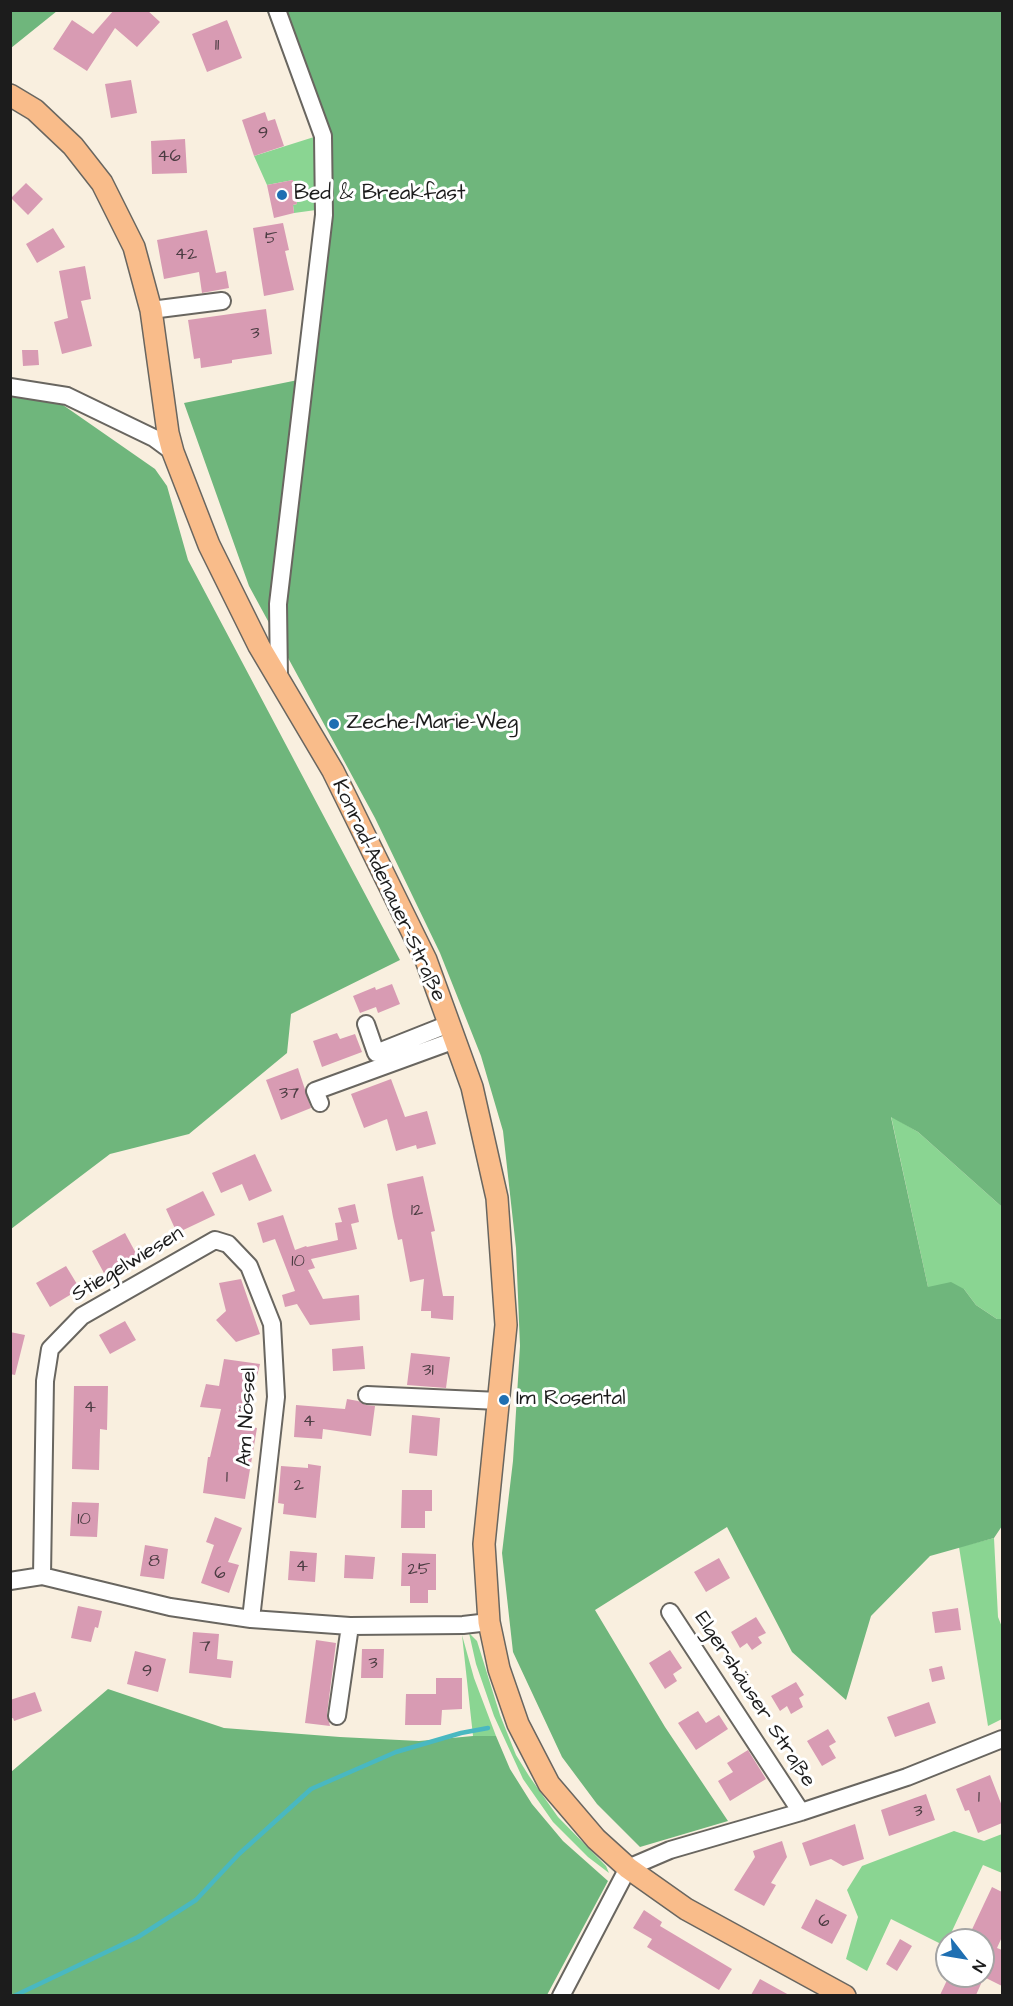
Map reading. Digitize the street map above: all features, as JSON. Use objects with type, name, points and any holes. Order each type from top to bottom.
[{"type":"main road","name":"Konrad-Adenauer-Straße","points":[[10,95],[35,110],[73,146],[102,183],[134,248],[151,310],[168,433],[173,452],[209,545],[259,646],[333,771],[426,960],[472,1088],[497,1198],[506,1325],[484,1544],[489,1622],[499,1670],[518,1724],[549,1784],[596,1839],[628,1868],[686,1909],[843,1995]]},
{"type":"street","points":[[277,10],[323,136],[324,204],[278,604],[279,680]]},
{"type":"street","points":[[151,310],[222,302]]},
{"type":"street","points":[[10,387],[67,396],[154,438],[173,452]]},
{"type":"street","points":[[366,1024],[376,1053],[452,1032]]},
{"type":"street","points":[[320,1103],[315,1091],[452,1032]]},
{"type":"street","name":"Stiegelwiesen","points":[[42,1576],[45,1381],[50,1349],[82,1316],[214,1240]]},
{"type":"street","name":"Am Nössel","points":[[214,1240],[228,1245],[249,1266],[272,1324],[276,1397],[251,1619]]},
{"type":"street","points":[[367,1395],[499,1401]]},
{"type":"street","points":[[10,1581],[42,1576],[170,1607],[251,1619],[350,1626],[464,1625],[489,1622]]},
{"type":"street","name":"Elgershäuser Straße","points":[[670,1612],[801,1812]]},
{"type":"street","points":[[338,1716],[350,1626]]},
{"type":"street","name":"Elgershäuser Straße","points":[[628,1868],[670,1850],[801,1812],[907,1777],[1002,1739]]},
{"type":"street","points":[[561,1995],[628,1868]]},
{"type":"green space","points":[[11,10],[57,10],[57,11],[11,48]]},
{"type":"green space","points":[[267,11],[1002,11],[1002,1207],[918,1132],[891,1117],[928,1287],[951,1282],[964,1289],[976,1305],[997,1319],[1002,1319],[1002,1526],[994,1538],[930,1556],[871,1616],[846,1700],[792,1652],[727,1527],[595,1610],[665,1727],[728,1821],[640,1847],[597,1804],[562,1757],[513,1652],[502,1553],[513,1461],[520,1346],[516,1248],[503,1131],[481,1056],[440,953],[375,818],[249,586],[184,403],[298,380],[316,210],[314,137]]},
{"type":"green space","points":[[314,137],[316,210],[294,213],[293,205],[297,204],[293,180],[267,185],[254,156]]},
{"type":"green space","points":[[11,397],[63,405],[155,469],[167,486],[188,560],[400,960],[291,1014],[287,1053],[189,1134],[110,1154],[11,1229]]},
{"type":"green space","points":[[891,1116],[918,1132],[1002,1207],[1002,1319],[997,1319],[976,1305],[964,1289],[928,1287]]},
{"type":"green space","points":[[994,1538],[998,1617],[1002,1627],[1002,1719],[988,1726],[959,1547]]},
{"type":"green space","points":[[469,1633],[477,1641],[500,1715],[516,1755],[558,1817],[606,1866],[609,1873],[588,1857],[553,1822],[523,1779],[494,1716],[476,1664]]},
{"type":"green space","points":[[462,1635],[474,1678],[496,1736],[473,1736]]},
{"type":"green space","points":[[108,1689],[224,1728],[419,1741],[496,1736],[510,1769],[532,1804],[563,1841],[608,1881],[547,1995],[11,1995],[11,1772]]},
{"type":"green space","points":[[954,1831],[984,1841],[1002,1834],[1002,1873],[983,1865],[953,1928],[935,1928],[935,1941],[891,1919],[867,1971],[846,1959],[858,1917],[847,1890],[862,1866]]},
{"type":"building","points":[[114,10],[147,10],[160,22],[137,47],[115,28],[87,71],[53,49],[72,20],[93,34]]},
{"type":"building","points":[[227,20],[242,58],[207,72],[192,34]]},
{"type":"building","points":[[131,80],[137,113],[111,118],[105,84]]},
{"type":"building","points":[[265,112],[268,121],[275,119],[284,146],[254,156],[242,120]]},
{"type":"building","points":[[185,139],[187,173],[152,174],[151,141]]},
{"type":"building","name":"Bed & Breakfast","points":[[293,180],[297,204],[293,205],[294,213],[274,218],[267,185]]},
{"type":"building","points":[[26,183],[43,199],[28,215],[11,198]]},
{"type":"building","points":[[283,223],[289,250],[285,251],[294,290],[264,296],[253,228]]},
{"type":"building","points":[[53,228],[65,247],[37,263],[26,244]]},
{"type":"building","points":[[207,230],[216,273],[226,271],[229,288],[202,293],[199,272],[164,279],[157,240]]},
{"type":"building","points":[[85,266],[91,299],[81,301],[92,346],[62,354],[54,322],[68,318],[59,271]]},
{"type":"building","points":[[266,309],[272,354],[232,360],[232,363],[201,368],[200,358],[194,359],[188,320]]},
{"type":"building","points":[[22,350],[38,350],[39,365],[23,366]]},
{"type":"building","points":[[392,984],[400,1004],[378,1013],[376,1007],[360,1013],[353,996],[375,987],[376,990]]},
{"type":"building","points":[[337,1033],[340,1039],[355,1034],[362,1052],[322,1067],[313,1041]]},
{"type":"building","points":[[298,1068],[311,1108],[281,1120],[266,1080]]},
{"type":"building","points":[[391,1079],[405,1117],[427,1111],[436,1144],[417,1149],[416,1145],[396,1151],[387,1119],[364,1128],[351,1094]]},
{"type":"building","points":[[255,1154],[272,1191],[249,1201],[242,1184],[221,1193],[212,1173]]},
{"type":"building","points":[[423,1176],[435,1231],[431,1232],[443,1296],[454,1296],[453,1320],[431,1318],[431,1311],[421,1311],[424,1279],[410,1282],[402,1239],[398,1240],[393,1217],[387,1184]]},
{"type":"building","points":[[203,1191],[215,1215],[177,1233],[166,1209]]},
{"type":"building","points":[[355,1204],[359,1222],[351,1224],[357,1249],[311,1259],[315,1268],[308,1270],[323,1299],[359,1295],[360,1320],[310,1325],[297,1304],[285,1307],[282,1295],[295,1291],[275,1239],[263,1243],[257,1223],[283,1215],[295,1250],[338,1240],[335,1223],[342,1222],[338,1208]]},
{"type":"building","points":[[125,1233],[138,1257],[105,1275],[92,1251]]},
{"type":"building","points":[[66,1266],[80,1289],[50,1307],[36,1283]]},
{"type":"building","points":[[241,1279],[260,1334],[236,1342],[216,1320],[226,1311],[219,1283]]},
{"type":"building","points":[[125,1321],[136,1340],[110,1354],[99,1335]]},
{"type":"building","points":[[10,1332],[25,1335],[15,1375],[10,1374]]},
{"type":"building","points":[[363,1346],[365,1369],[333,1371],[332,1349]]},
{"type":"building","points":[[411,1353],[450,1357],[446,1388],[407,1385]]},
{"type":"building","points":[[224,1359],[260,1364],[245,1426],[257,1428],[245,1499],[203,1493],[208,1457],[210,1457],[221,1409],[200,1407],[206,1384],[219,1386]]},
{"type":"building","points":[[74,1386],[108,1386],[107,1430],[100,1429],[99,1470],[72,1469]]},
{"type":"building","points":[[347,1399],[375,1406],[371,1436],[323,1429],[322,1439],[294,1437],[296,1405],[345,1409]]},
{"type":"building","points":[[412,1415],[440,1418],[437,1456],[409,1453]]},
{"type":"building","points":[[308,1464],[321,1466],[316,1518],[283,1514],[284,1504],[278,1503],[281,1466],[308,1468]]},
{"type":"building","points":[[402,1490],[432,1490],[432,1511],[425,1511],[425,1528],[401,1528]]},
{"type":"building","points":[[72,1502],[99,1503],[97,1537],[70,1536]]},
{"type":"building","points":[[215,1517],[242,1528],[228,1562],[239,1565],[229,1593],[201,1583],[214,1545],[206,1542]]},
{"type":"building","points":[[145,1545],[168,1549],[164,1579],[140,1576]]},
{"type":"building","points":[[290,1551],[317,1553],[315,1582],[288,1580]]},
{"type":"building","points":[[402,1553],[436,1554],[436,1590],[428,1590],[428,1603],[410,1603],[410,1586],[401,1586]]},
{"type":"building","points":[[345,1555],[375,1557],[373,1579],[344,1578]]},
{"type":"building","points":[[719,1558],[730,1578],[706,1592],[694,1572]]},
{"type":"building","points":[[78,1606],[102,1611],[98,1628],[95,1627],[91,1642],[71,1638]]},
{"type":"building","points":[[958,1608],[961,1630],[935,1633],[932,1612]]},
{"type":"building","points":[[756,1617],[766,1633],[758,1637],[762,1643],[752,1650],[747,1643],[740,1648],[731,1632]]},
{"type":"building","points":[[193,1632],[219,1634],[217,1659],[233,1661],[231,1678],[189,1673]]},
{"type":"building","points":[[316,1640],[336,1643],[327,1714],[330,1726],[305,1723]]},
{"type":"building","points":[[362,1649],[384,1649],[383,1678],[361,1678]]},
{"type":"building","points":[[670,1650],[682,1668],[673,1674],[677,1681],[665,1689],[649,1663]]},
{"type":"building","points":[[135,1651],[166,1659],[158,1692],[127,1684]]},
{"type":"building","points":[[942,1666],[945,1679],[932,1682],[929,1669]]},
{"type":"building","points":[[436,1678],[462,1678],[462,1709],[442,1710],[441,1725],[405,1725],[406,1694],[436,1694]]},
{"type":"building","points":[[796,1682],[804,1695],[799,1698],[803,1707],[791,1714],[787,1706],[780,1711],[771,1696]]},
{"type":"building","points":[[35,1692],[42,1711],[14,1721],[13,1718],[10,1719],[10,1700]]},
{"type":"building","points":[[929,1702],[936,1723],[895,1737],[887,1717]]},
{"type":"building","points":[[698,1711],[706,1723],[719,1715],[728,1729],[696,1750],[678,1723]]},
{"type":"building","points":[[828,1729],[836,1742],[829,1746],[836,1758],[822,1766],[807,1741]]},
{"type":"building","points":[[748,1750],[766,1779],[730,1801],[718,1781],[733,1772],[727,1763]]},
{"type":"building","points":[[990,1775],[1002,1806],[1002,1823],[978,1833],[969,1810],[965,1811],[956,1789]]},
{"type":"building","points":[[926,1794],[935,1820],[889,1836],[881,1810]]},
{"type":"building","points":[[855,1824],[864,1859],[843,1866],[831,1859],[810,1866],[802,1843]]},
{"type":"building","points":[[782,1841],[787,1857],[771,1883],[776,1885],[764,1906],[734,1890],[755,1857],[753,1851]]},
{"type":"building","points":[[992,1887],[1002,1892],[1002,1937],[997,1948],[1002,1950],[1002,1986],[995,1982],[995,1928],[973,1928]]},
{"type":"building","points":[[816,1899],[847,1915],[832,1944],[801,1928]]},
{"type":"building","points":[[644,1910],[662,1922],[660,1926],[732,1969],[719,1990],[647,1947],[652,1939],[633,1928]]},
{"type":"building","points":[[900,1939],[912,1946],[897,1971],[886,1964]]},
{"type":"building","points":[[760,1979],[789,1995],[751,1995]]},
{"type":"building","points":[[943,1988],[979,1988],[976,1995],[940,1995]]},
{"type":"waterway","points":[[14,1996],[138,1937],[196,1900],[239,1854],[311,1789],[396,1752],[461,1733],[488,1728]]},
{"type":"place","name":"Bed & Breakfast","points":[[282,195]]},
{"type":"place","name":"Zeche-Marie-Weg","points":[[334,724]]},
{"type":"place","name":"Im Rosental","points":[[504,1400]]}]
